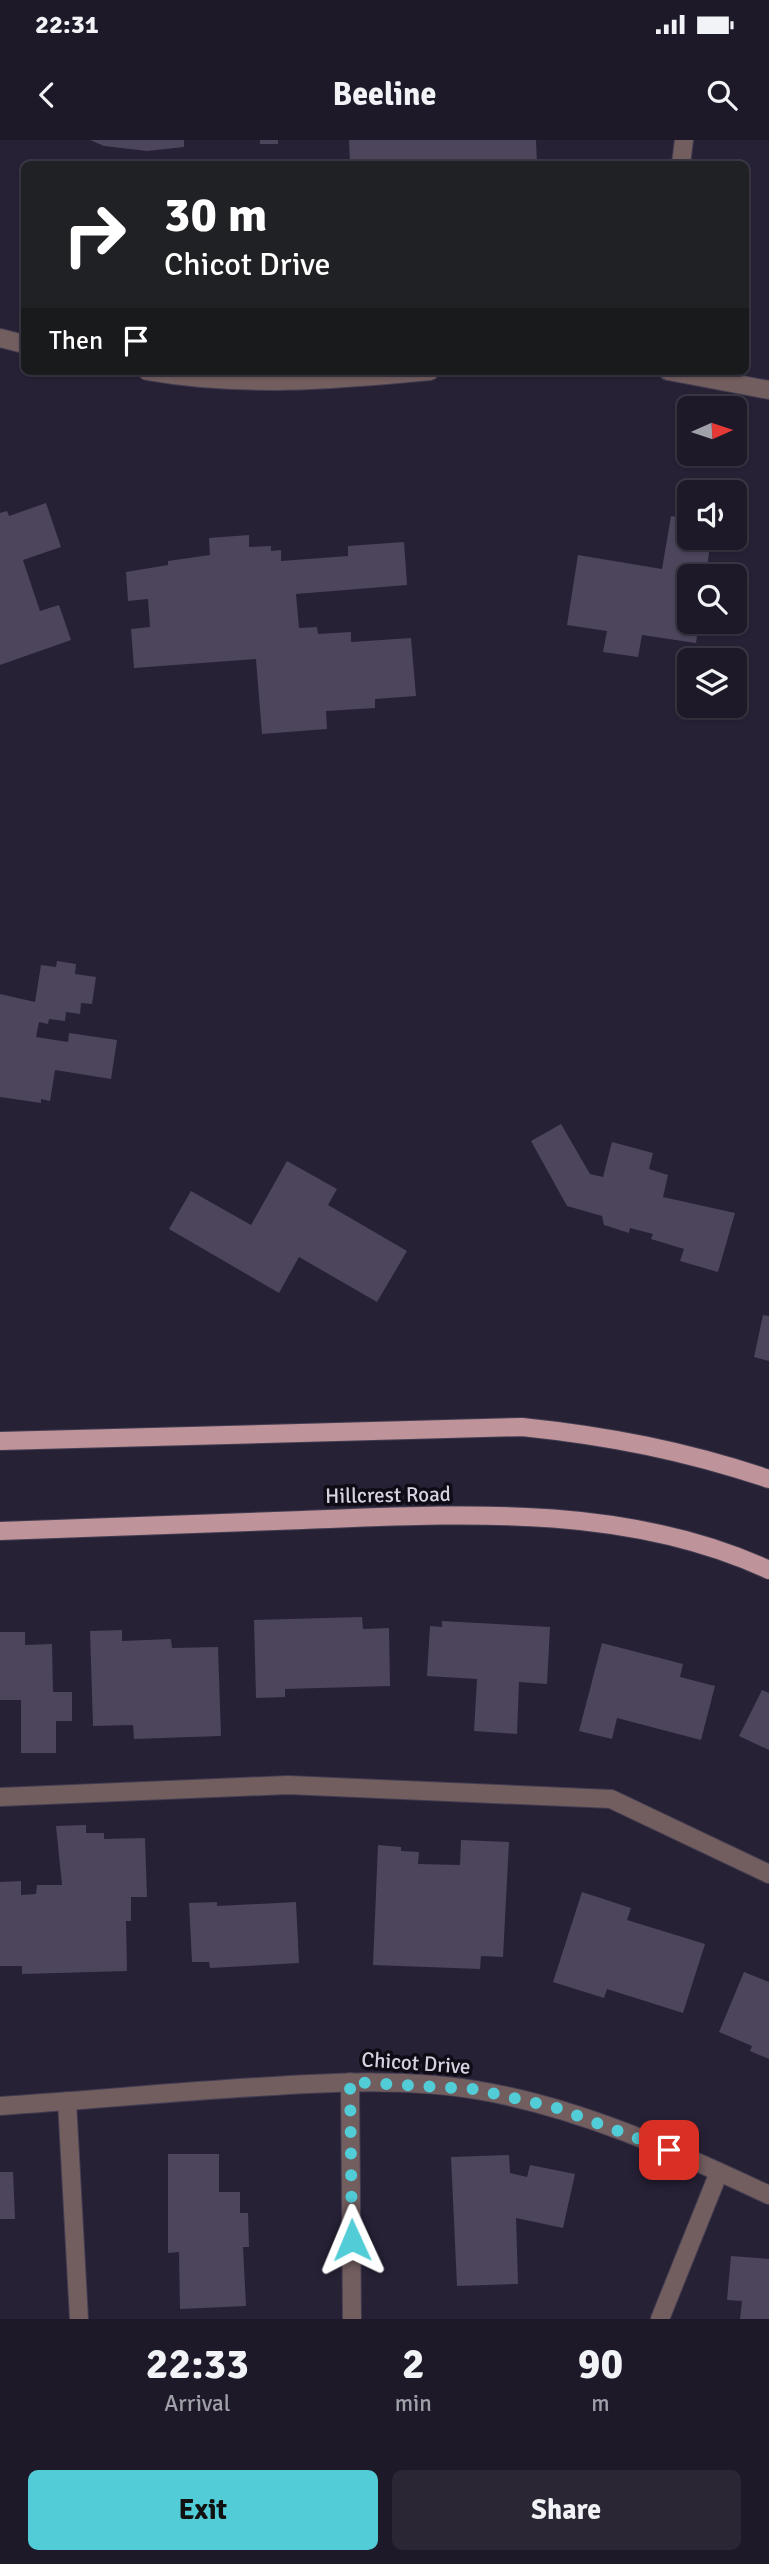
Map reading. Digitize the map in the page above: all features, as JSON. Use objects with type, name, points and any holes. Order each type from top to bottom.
[{"type":"main road","points":[[0,1441],[522,1427],[596,1435],[665,1447],[769,1479]]},
{"type":"main road","name":"Hillcrest Road","points":[[0,1531],[437,1515],[566,1521],[642,1528],[769,1570]]},
{"type":"street","points":[[681,161],[684,140]]},
{"type":"street","points":[[0,338],[21,343]]},
{"type":"street","points":[[182,375],[235,381],[311,383],[390,375]]},
{"type":"street","points":[[689,375],[769,390]]},
{"type":"street","points":[[0,1797],[288,1785],[611,1799],[769,1874]]},
{"type":"street","points":[[350,2082],[352,2319]]},
{"type":"street","name":"Chicot Drive","points":[[0,2106],[172,2091],[350,2082],[474,2089],[554,2107],[618,2129],[769,2195]]},
{"type":"street","points":[[67,2101],[79,2319]]},
{"type":"street","points":[[660,2319],[719,2172]]},
{"type":"building","points":[[90,140],[184,140],[184,147],[147,151],[104,146]]},
{"type":"building","points":[[260,140],[278,140],[278,144],[260,144]]},
{"type":"building","points":[[349,140],[536,140],[537,161],[350,161]]},
{"type":"building","points":[[46,503],[61,547],[23,560],[40,611],[59,605],[71,640],[0,665],[0,513],[7,511],[9,516]]},
{"type":"building","points":[[671,516],[677,517],[677,550],[709,550],[708,564],[677,564],[677,634],[697,634],[696,643],[642,635],[638,657],[603,652],[607,631],[567,625],[578,555],[662,569]]},
{"type":"building","points":[[249,535],[249,547],[271,546],[271,551],[281,550],[281,561],[348,556],[348,546],[404,542],[407,585],[296,594],[299,628],[317,627],[318,634],[351,632],[351,642],[411,638],[416,696],[375,699],[375,708],[326,711],[327,729],[262,734],[256,659],[134,668],[131,629],[150,627],[148,599],[128,601],[126,572],[168,565],[168,561],[210,555],[209,538]]},
{"type":"building","points":[[57,961],[76,964],[75,974],[96,977],[92,1004],[81,1003],[80,1014],[66,1012],[65,1021],[49,1019],[48,1024],[39,1022],[36,1037],[68,1042],[69,1033],[117,1040],[111,1079],[55,1070],[50,1101],[41,1099],[41,1103],[0,1097],[0,994],[35,1002],[41,965],[56,967]]},
{"type":"building","points":[[561,1124],[590,1174],[603,1177],[612,1142],[653,1153],[649,1169],[668,1175],[663,1197],[735,1213],[718,1272],[680,1261],[684,1249],[651,1239],[653,1234],[630,1228],[629,1233],[604,1225],[602,1216],[567,1206],[531,1141]]},
{"type":"building","points":[[287,1161],[337,1189],[328,1205],[407,1251],[377,1302],[299,1257],[279,1293],[169,1229],[191,1191],[251,1225]]},
{"type":"building","points":[[763,1315],[769,1316],[769,1361],[754,1357]]},
{"type":"building","points":[[362,1617],[363,1629],[389,1628],[390,1686],[285,1689],[285,1697],[256,1698],[254,1620]]},
{"type":"building","points":[[442,1621],[550,1627],[547,1684],[519,1682],[517,1734],[474,1731],[477,1679],[427,1676],[430,1626],[442,1627]]},
{"type":"building","points":[[122,1630],[122,1641],[171,1639],[172,1648],[218,1647],[221,1736],[134,1739],[133,1725],[93,1726],[90,1631]]},
{"type":"building","points":[[0,1632],[25,1632],[25,1645],[52,1644],[53,1692],[72,1692],[72,1721],[56,1721],[56,1753],[21,1753],[21,1700],[0,1700]]},
{"type":"building","points":[[602,1643],[683,1664],[680,1677],[715,1686],[701,1740],[617,1718],[612,1739],[579,1731]]},
{"type":"building","points":[[762,1690],[769,1693],[769,1750],[739,1736]]},
{"type":"building","points":[[86,1825],[86,1833],[104,1833],[104,1839],[145,1838],[147,1897],[131,1897],[131,1921],[126,1921],[127,1971],[22,1974],[22,1966],[0,1966],[0,1882],[21,1881],[21,1895],[36,1894],[37,1885],[62,1885],[56,1826]]},
{"type":"building","points":[[461,1840],[509,1842],[503,1957],[481,1956],[480,1969],[373,1965],[378,1845],[419,1852],[418,1864],[460,1865]]},
{"type":"building","points":[[582,1892],[631,1908],[627,1920],[705,1944],[683,2013],[607,1989],[604,1998],[553,1982]]},
{"type":"building","points":[[217,1902],[217,1906],[296,1902],[299,1963],[210,1968],[209,1962],[192,1962],[189,1903]]},
{"type":"building","points":[[744,1972],[769,1982],[769,2059],[750,2051],[752,2046],[719,2032]]},
{"type":"building","points":[[168,2154],[219,2154],[219,2192],[240,2192],[240,2213],[248,2213],[249,2247],[243,2247],[246,2306],[180,2309],[179,2252],[168,2253]]},
{"type":"building","points":[[509,2155],[510,2173],[527,2177],[530,2165],[575,2174],[563,2228],[516,2218],[518,2284],[457,2286],[451,2157]]},
{"type":"building","points":[[0,2172],[13,2172],[15,2219],[0,2219]]},
{"type":"building","points":[[731,2256],[769,2259],[769,2319],[740,2319],[742,2301],[727,2300]]},
{"type":"route","points":[[352,2240],[350,2082],[474,2089],[554,2107],[669,2150]]}]
